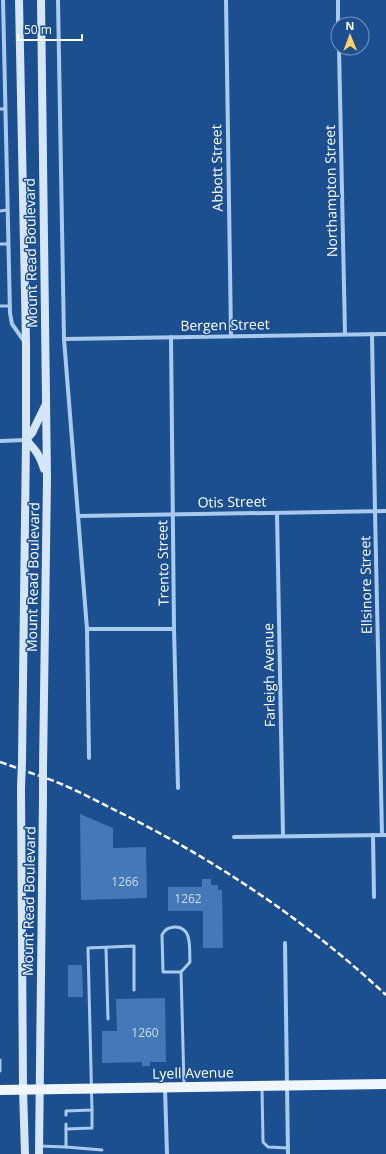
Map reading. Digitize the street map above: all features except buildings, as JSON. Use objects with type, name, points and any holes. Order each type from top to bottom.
[{"type":"main road","name":"Mount Read Boulevard","points":[[19,0],[26,343],[21,788],[23,1090],[25,1154]]},
{"type":"main road","name":"Mount Read Boulevard","points":[[39,1150],[47,478],[41,0]]},
{"type":"main road","points":[[46,403],[32,433],[26,440],[36,450],[47,478]]},
{"type":"main road","name":"Lyell Avenue","points":[[0,1090],[386,1084]]},
{"type":"street","name":"Mount Read Boulevard","points":[[3,0],[9,306],[12,324],[26,343]]},
{"type":"street","points":[[58,0],[64,339],[87,629],[89,758]]},
{"type":"street","name":"Abbott Street","points":[[226,0],[231,336]]},
{"type":"street","points":[[338,0],[338,16]]},
{"type":"street","name":"Northampton Street","points":[[339,56],[345,334]]},
{"type":"street","name":"Ellsinore Street","points":[[372,334],[375,511],[384,835]]},
{"type":"street","name":"Bergen Street","points":[[64,339],[386,334]]},
{"type":"street","name":"Trento Street","points":[[171,337],[174,629],[178,788]]},
{"type":"street","points":[[0,441],[26,440]]},
{"type":"street","name":"Otis Street","points":[[78,516],[386,511]]},
{"type":"street","name":"Farleigh Avenue","points":[[277,513],[283,836]]},
{"type":"street","points":[[87,629],[174,629]]},
{"type":"street","points":[[373,835],[374,897]]},
{"type":"street","points":[[234,837],[384,835]]},
{"type":"street","points":[[285,943],[288,1154]]},
{"type":"street","points":[[166,1087],[167,1154]]},
{"type":"lane","points":[[0,109],[5,109]]},
{"type":"lane","points":[[0,211],[8,210]]},
{"type":"lane","points":[[0,244],[8,244]]},
{"type":"lane","points":[[0,306],[9,306]]},
{"type":"lane","points":[[181,972],[163,972],[162,935],[164,930],[169,928],[180,927],[185,930],[188,935],[190,962],[181,972],[184,1087]]},
{"type":"lane","points":[[66,1129],[92,1128],[88,948],[134,946],[134,990]]},
{"type":"lane","points":[[106,948],[108,1018]]},
{"type":"lane","points":[[0,1060],[0,1072]]},
{"type":"lane","points":[[262,1086],[263,1142],[268,1147],[288,1148]]},
{"type":"lane","points":[[78,1110],[78,1115]]},
{"type":"lane","points":[[66,1115],[66,1111],[92,1110]]},
{"type":"lane","points":[[66,1124],[66,1147]]},
{"type":"lane","points":[[78,1124],[78,1129]]},
{"type":"lane","points":[[39,1150],[66,1147],[102,1150]]},
{"type":"railway","points":[[0,762],[72,789],[125,815],[195,853],[229,874],[295,919],[326,943],[386,995]]}]
